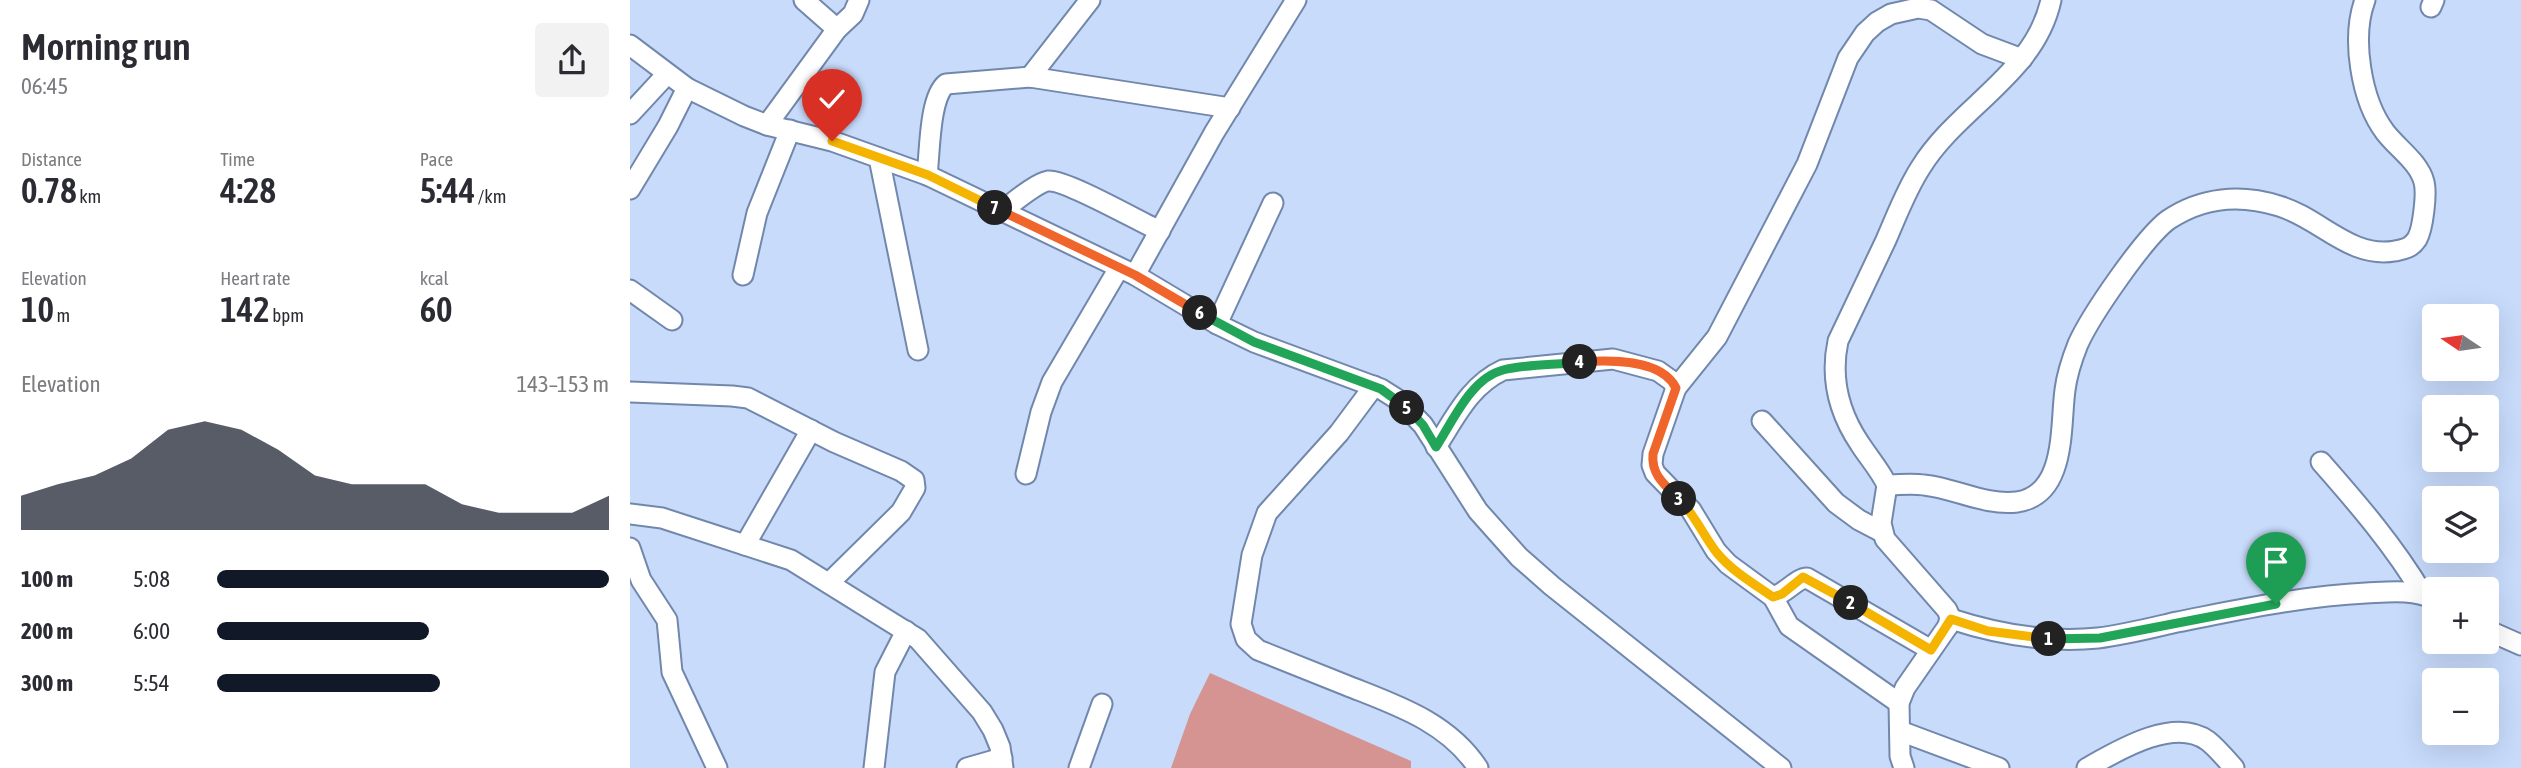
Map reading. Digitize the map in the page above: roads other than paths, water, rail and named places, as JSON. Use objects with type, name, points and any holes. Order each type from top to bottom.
[{"type":"street","points":[[804,0],[837,29]]},
{"type":"street","points":[[767,125],[837,29],[853,14],[859,0]]},
{"type":"street","points":[[1030,76],[1090,0]]},
{"type":"street","points":[[1026,474],[1041,412],[1052,382],[1127,271],[1160,231],[1296,0]]},
{"type":"street","points":[[1948,626],[1950,617],[1947,610],[1885,540],[1881,523],[1886,485],[1845,419],[1834,382],[1833,362],[1838,341],[1920,168],[1933,149],[2022,59],[2043,24],[2051,0]]},
{"type":"street","points":[[1886,485],[1923,484],[1999,502],[2019,502],[2035,495],[2048,481],[2058,460],[2067,378],[2079,342],[2113,287],[2161,226],[2196,205],[2225,198],[2252,199],[2281,206],[2362,250],[2380,253],[2409,248],[2418,237],[2422,220],[2424,181],[2411,160],[2384,131],[2364,87],[2359,51],[2360,11],[2365,0]]},
{"type":"street","points":[[1899,703],[1789,626],[1773,597],[1728,564],[1716,551],[1691,510],[1655,473],[1652,465],[1653,454],[1676,388],[1717,337],[1807,164],[1848,58],[1871,28],[1891,14],[1918,8],[1931,10],[1982,44],[2022,59]]},
{"type":"street","points":[[630,45],[687,88],[744,116],[767,125],[832,141],[928,175],[1127,271],[1217,324],[1263,345],[1374,386],[1400,401],[1423,425],[1478,511],[1519,557],[1781,768]]},
{"type":"street","points":[[630,114],[667,74]]},
{"type":"street","points":[[928,175],[936,102],[946,84],[1030,76],[1230,108]]},
{"type":"street","points":[[630,189],[668,126],[687,88]]},
{"type":"street","points":[[743,275],[757,212],[790,130]]},
{"type":"street","points":[[879,158],[918,350]]},
{"type":"street","points":[[1002,211],[1038,186],[1050,181],[1067,186],[1160,231]]},
{"type":"street","points":[[1217,324],[1273,203]]},
{"type":"street","points":[[632,296],[673,320]]},
{"type":"street","points":[[1436,447],[1475,388],[1503,370],[1613,359],[1658,371],[1676,388]]},
{"type":"street","points":[[1374,386],[1333,441],[1267,513],[1252,555],[1241,624],[1247,639],[1258,650],[1408,710],[1433,724],[1469,754],[1478,768]]},
{"type":"street","points":[[630,392],[747,398],[901,471],[914,480],[915,488],[901,512],[829,583]]},
{"type":"street","points":[[1762,421],[1836,503],[1859,520],[1882,532]]},
{"type":"street","points":[[745,545],[811,430]]},
{"type":"street","points":[[2321,463],[2359,504],[2422,588]]},
{"type":"street","points":[[630,514],[662,518],[791,560],[918,639],[982,712],[993,730],[1002,763],[967,768]]},
{"type":"street","points":[[630,548],[641,580],[667,620],[672,672],[717,768]]},
{"type":"street","points":[[1773,597],[1782,594],[1799,579],[1807,578],[1931,650]]},
{"type":"street","points":[[1904,768],[1900,756],[1899,703],[1905,688],[1951,619],[1988,631],[2023,638],[2100,638],[2331,595],[2400,592],[2422,595]]},
{"type":"street","points":[[874,768],[885,672],[906,631]]},
{"type":"street","points":[[2499,635],[2521,645]]},
{"type":"street","points":[[1079,768],[1102,704]]},
{"type":"street","points":[[1900,731],[1999,768]]},
{"type":"street","points":[[2087,768],[2124,747],[2157,735],[2181,732],[2206,740],[2234,768]]}]
